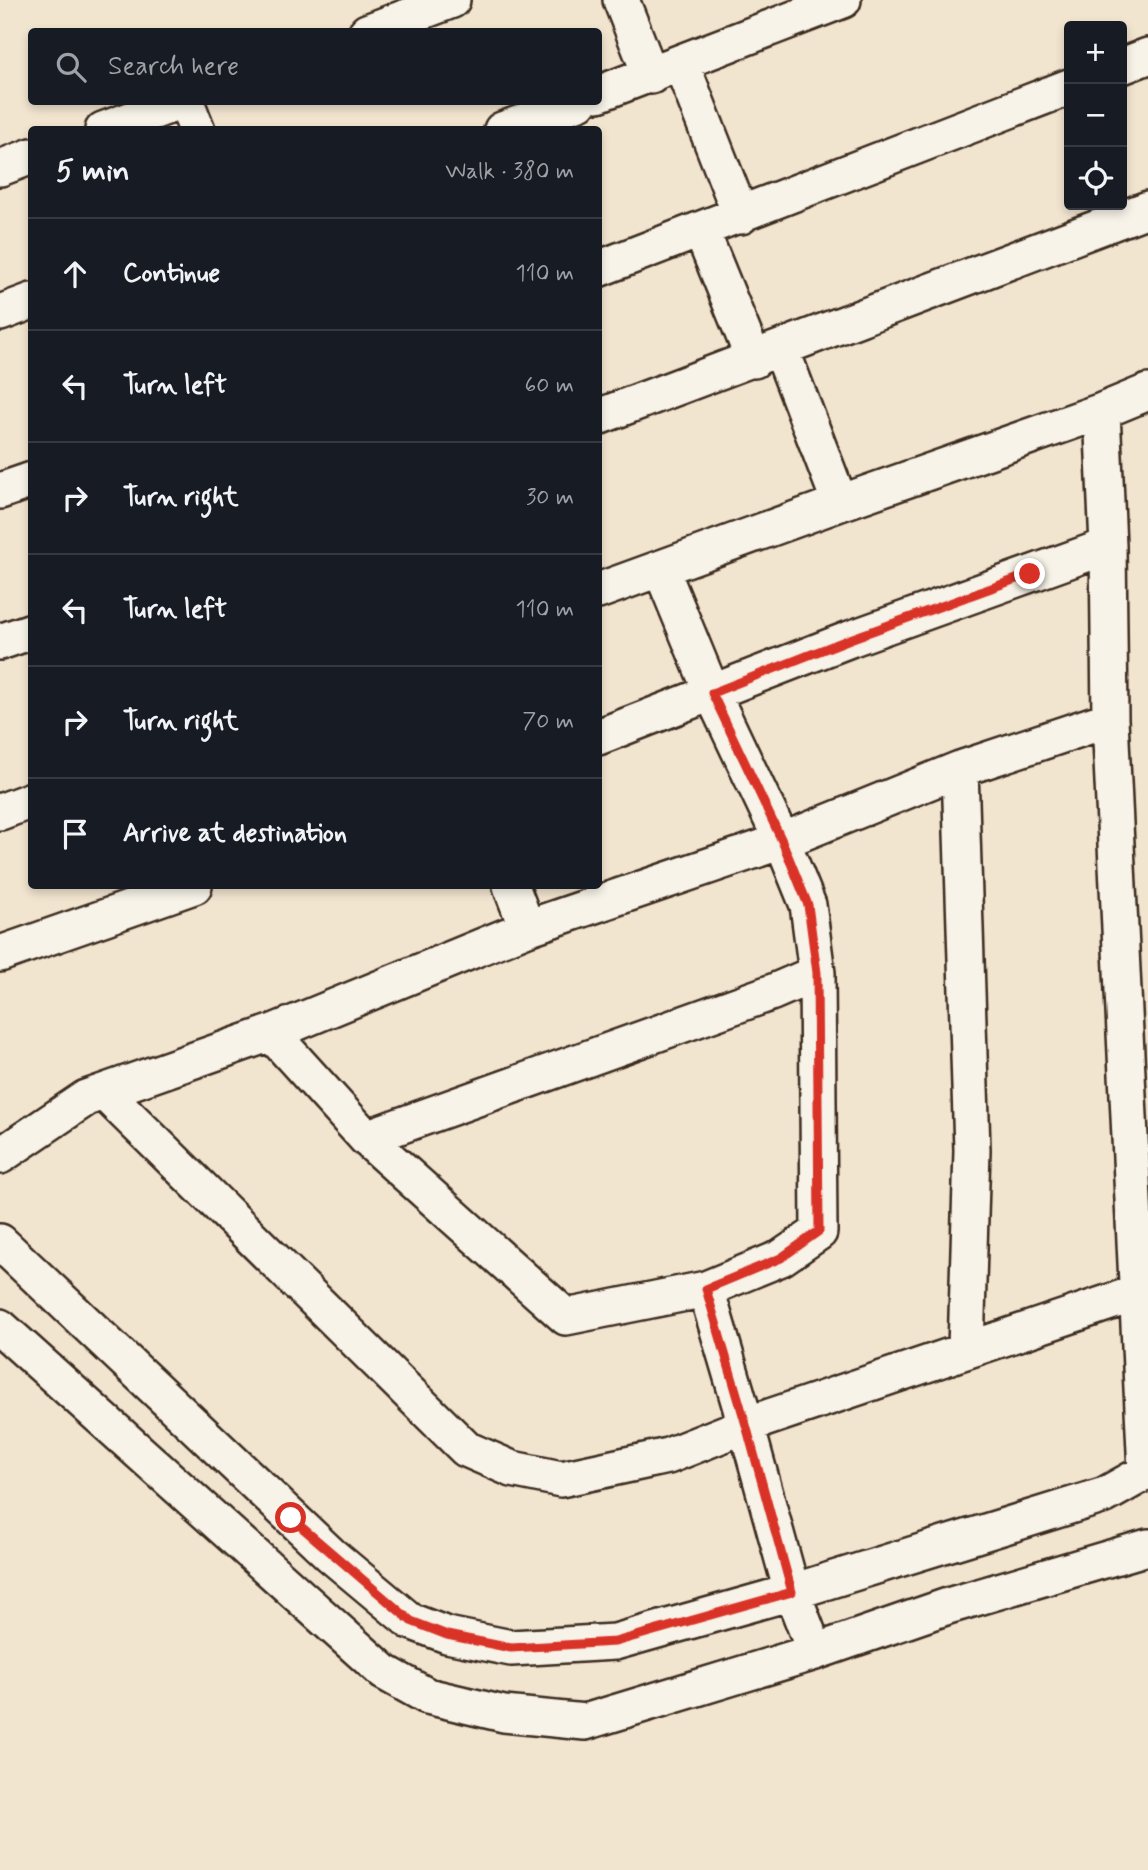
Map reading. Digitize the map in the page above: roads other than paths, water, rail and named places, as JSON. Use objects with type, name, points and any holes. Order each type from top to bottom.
[{"type":"street","points":[[621,0],[666,69],[741,216]]},
{"type":"street","points":[[602,93],[843,0]]},
{"type":"street","points":[[378,28],[449,1]]},
{"type":"street","points":[[1127,64],[1148,56]]},
{"type":"street","points":[[602,267],[1064,89]]},
{"type":"street","points":[[114,126],[170,105]]},
{"type":"street","points":[[188,105],[196,126]]},
{"type":"street","points":[[513,126],[571,105]]},
{"type":"street","points":[[0,168],[28,158]]},
{"type":"street","points":[[602,416],[1148,209]]},
{"type":"street","points":[[701,230],[841,503]]},
{"type":"street","points":[[0,313],[28,302]]},
{"type":"street","points":[[602,590],[1102,411],[1148,392]]},
{"type":"street","points":[[0,1242],[271,1500],[411,1621],[447,1635],[511,1648],[615,1642],[792,1592],[1105,1495],[1147,1473],[1110,719],[1108,546],[1102,411]]},
{"type":"street","points":[[0,491],[28,481]]},
{"type":"street","points":[[602,735],[850,639],[1108,546]]},
{"type":"street","points":[[271,1033],[366,1138],[566,1317],[706,1289],[781,1258],[819,1231],[817,973],[808,905],[782,841],[712,693],[661,569]]},
{"type":"street","points":[[0,642],[28,632]]},
{"type":"street","points":[[0,1156],[86,1098],[271,1033],[527,928],[782,841],[960,769],[1110,719]]},
{"type":"street","points":[[960,769],[972,1150],[966,1349]]},
{"type":"street","points":[[0,811],[28,801]]},
{"type":"street","points":[[0,954],[185,889]]},
{"type":"street","points":[[513,889],[527,928]]},
{"type":"street","points":[[366,1138],[772,992],[817,973]]},
{"type":"street","points":[[104,1092],[466,1449],[512,1469],[561,1479],[668,1456],[746,1425],[1137,1293]]},
{"type":"street","points":[[706,1289],[792,1592],[815,1652]]},
{"type":"street","points":[[0,1327],[384,1672],[427,1696],[504,1714],[585,1722],[815,1652],[948,1606],[1148,1547]]}]
